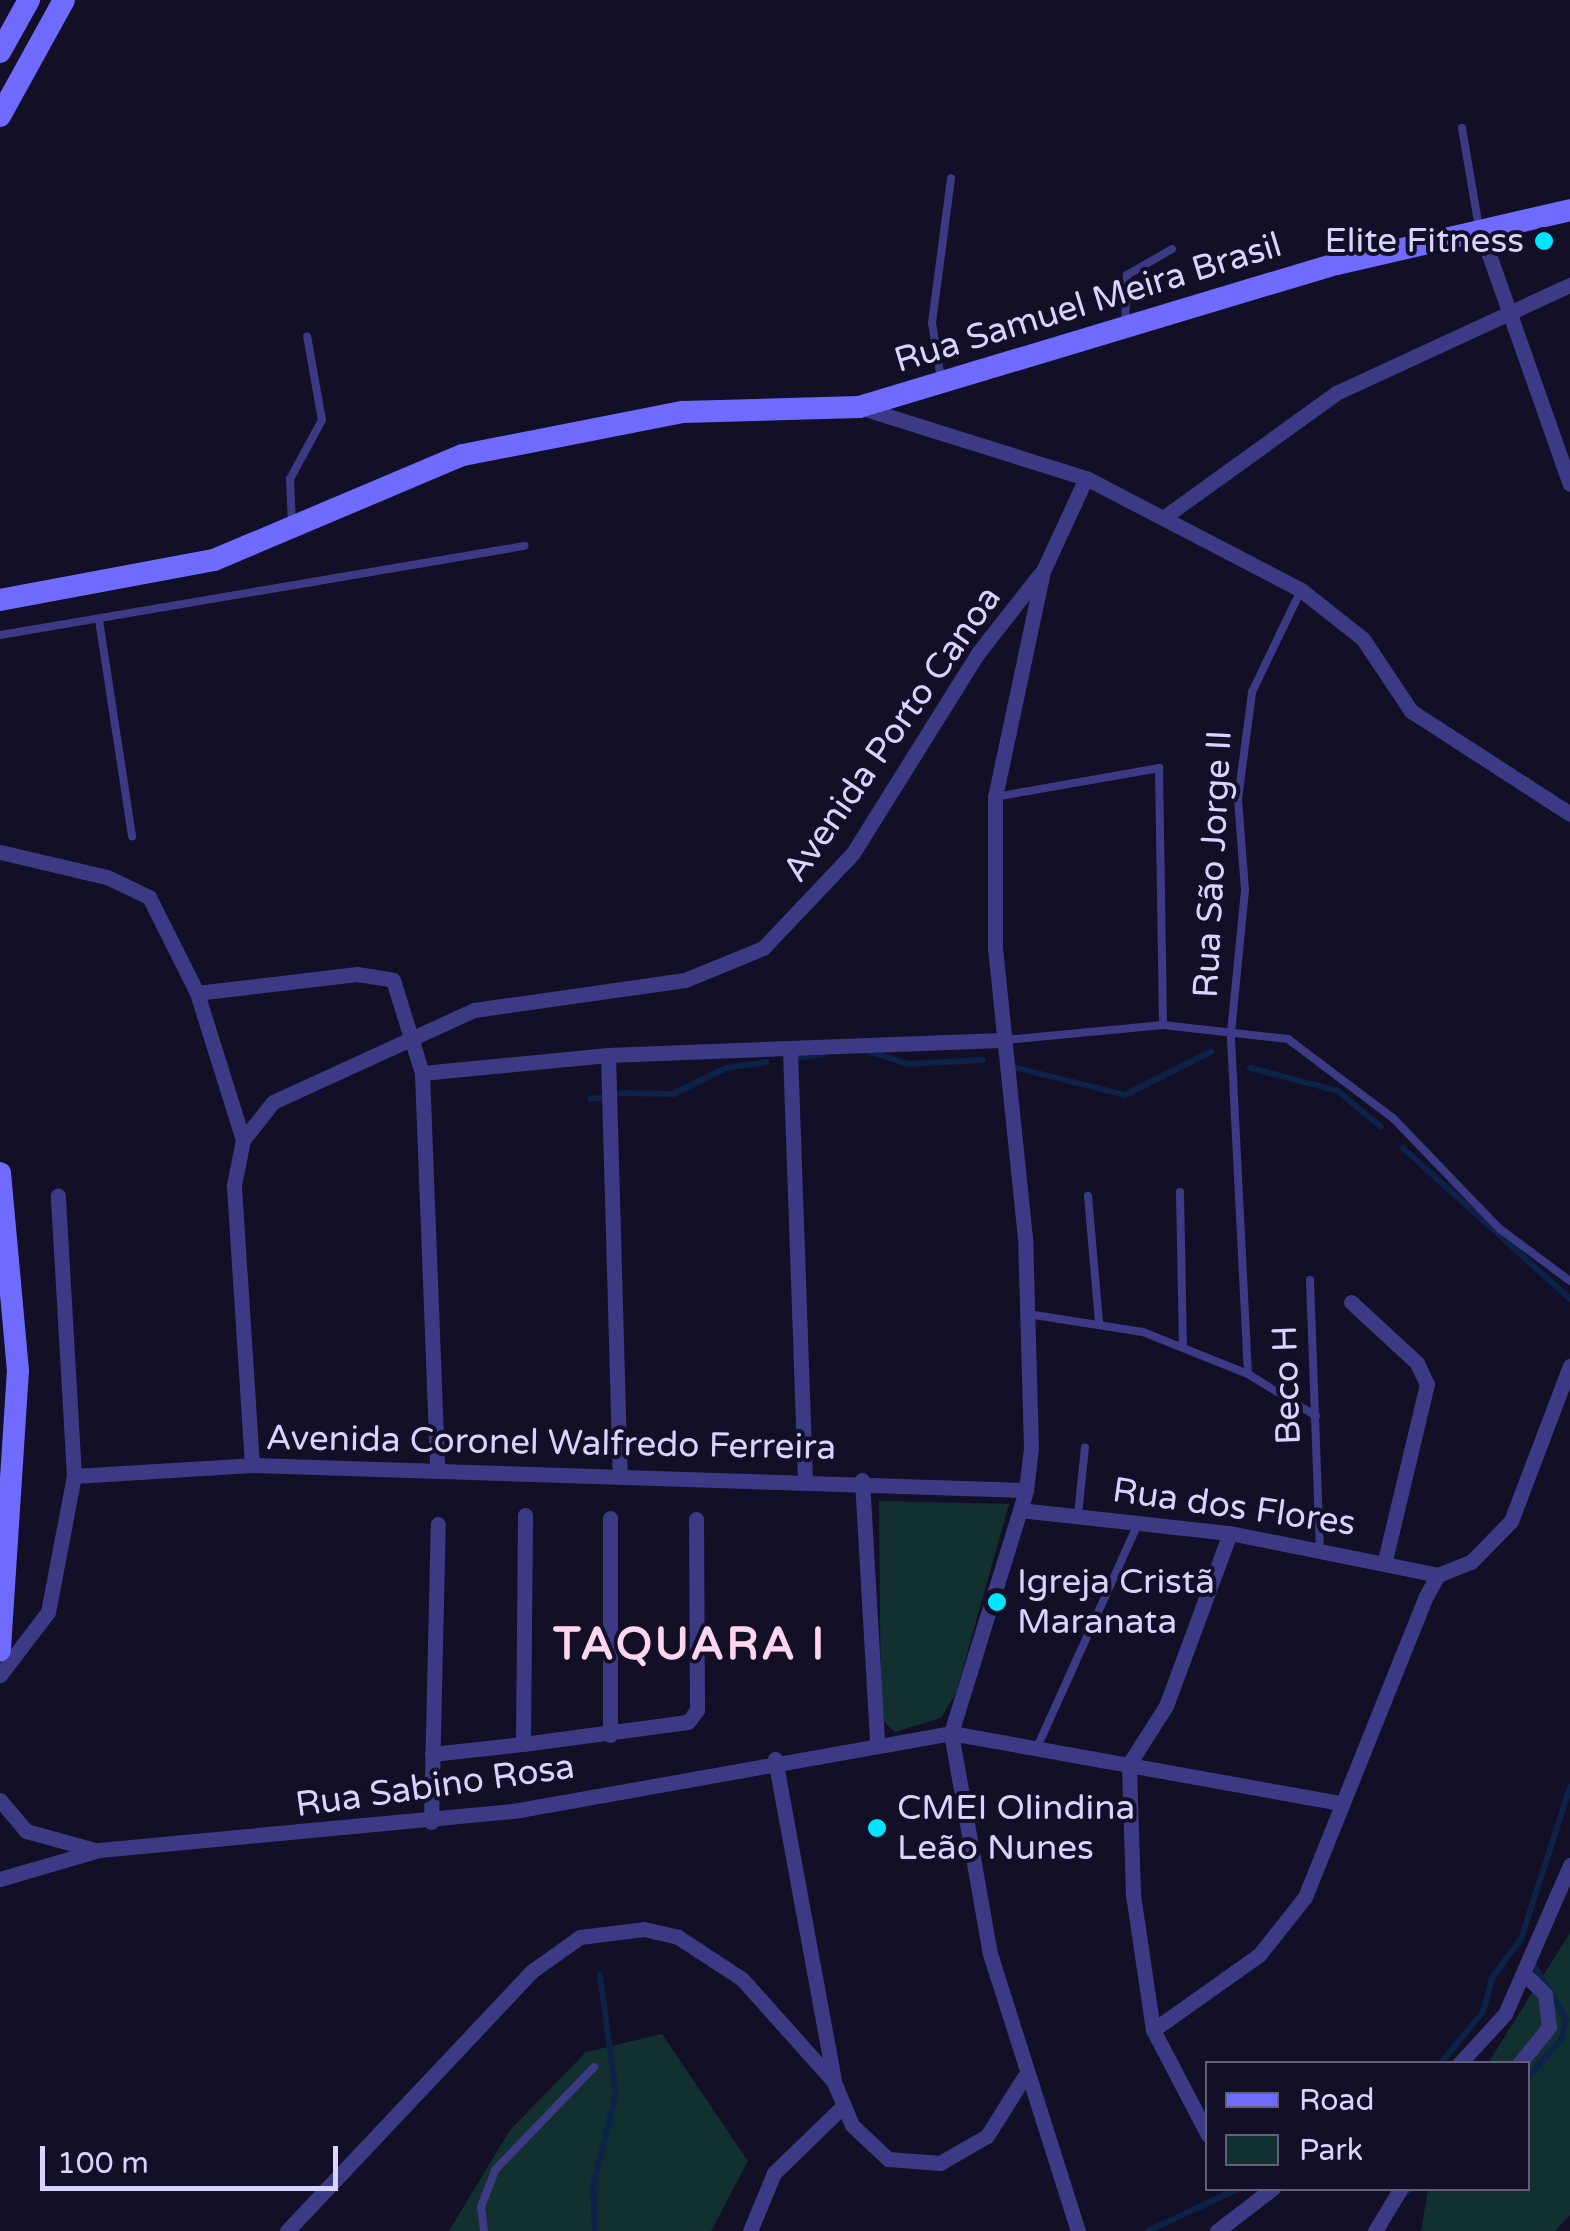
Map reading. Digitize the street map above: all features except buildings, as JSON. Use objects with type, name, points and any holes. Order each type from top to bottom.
[{"type":"street","points":[[0,52],[30,0]]},
{"type":"street","points":[[0,116],[64,0]]},
{"type":"street","name":"Rua Samuel Meira Brasil","points":[[0,600],[181,569],[397,477],[557,433],[740,407],[860,407],[1480,229],[1570,210]]},
{"type":"street","points":[[1480,229],[1570,484]]},
{"type":"street","points":[[1167,515],[1336,393],[1508,308],[1570,285]]},
{"type":"street","points":[[860,407],[1086,478],[1167,515],[1301,590],[1363,638],[1411,710],[1570,814]]},
{"type":"street","points":[[1078,2231],[1024,2077],[990,1954],[951,1733],[1026,1490],[1028,1314],[1001,1040],[995,797],[1043,570],[1086,478]]},
{"type":"street","name":"Avenida Porto Canoa","points":[[243,1140],[288,1092],[474,1010],[685,980],[764,948],[853,852],[978,653],[1043,570]]},
{"type":"street","points":[[0,852],[107,877],[148,897],[198,993],[243,1140],[234,1220],[252,1465]]},
{"type":"street","points":[[198,993],[357,974],[393,980],[422,1073],[437,1471]]},
{"type":"street","points":[[422,1073],[608,1055],[1001,1040]]},
{"type":"street","points":[[790,1051],[805,1482]]},
{"type":"street","points":[[608,1055],[620,1475]]},
{"type":"street","points":[[0,1173],[18,1387],[0,1650]]},
{"type":"street","points":[[0,1675],[48,1612],[74,1476],[58,1194]]},
{"type":"street","points":[[1350,1302],[1417,1362],[1427,1384],[1385,1560]]},
{"type":"street","points":[[1154,2030],[1223,1984],[1287,1924],[1438,1575],[1471,1562],[1511,1520],[1570,1366]]},
{"type":"street","name":"Avenida Coronel Walfredo Ferreira","points":[[74,1476],[252,1465],[805,1482],[862,1480],[1026,1490]]},
{"type":"street","points":[[862,1480],[877,1743]]},
{"type":"street","name":"Rua dos Flores","points":[[1020,1510],[1230,1532],[1385,1560],[1438,1575]]},
{"type":"street","points":[[523,1744],[525,1515]]},
{"type":"street","points":[[610,1518],[610,1735]]},
{"type":"street","points":[[432,1754],[682,1728],[696,1710],[696,1519]]},
{"type":"street","points":[[431,1822],[438,1524]]},
{"type":"street","points":[[1205,2129],[1154,2030],[1129,1846],[1129,1764],[1181,1673],[1230,1532]]},
{"type":"street","points":[[951,1733],[1040,1743],[1129,1764],[1341,1803]]},
{"type":"street","name":"Rua Sabino Rosa","points":[[0,1879],[99,1850],[431,1822],[776,1759],[951,1733]]},
{"type":"street","points":[[776,1759],[834,2082],[842,2107],[888,2159],[940,2163],[987,2136],[1024,2077]]},
{"type":"street","name":"Rua Sabino Rosa","points":[[0,1800],[26,1831],[99,1850]]},
{"type":"street","points":[[1462,2061],[1505,2014],[1570,1865]]},
{"type":"street","points":[[288,2231],[532,1971],[580,1937],[644,1928],[678,1937],[742,1979],[834,2082]]},
{"type":"street","points":[[1521,2061],[1549,2027],[1545,1994],[1522,1973]]},
{"type":"street","points":[[750,2231],[774,2174],[842,2107]]},
{"type":"street","points":[[1375,2231],[1400,2191]]},
{"type":"street","points":[[1217,2231],[1262,2193]]},
{"type":"lane","points":[[1462,128],[1480,229]]},
{"type":"lane","points":[[942,384],[932,324],[951,178]]},
{"type":"lane","points":[[1126,328],[1127,275],[1172,249]]},
{"type":"lane","points":[[292,524],[290,479],[322,420],[307,336]]},
{"type":"lane","points":[[0,635],[524,546]]},
{"type":"lane","name":"Rua São Jorge II","points":[[1248,1374],[1231,1033],[1245,890],[1242,744],[1252,692],[1301,590]]},
{"type":"lane","points":[[99,620],[132,836]]},
{"type":"lane","points":[[995,797],[1159,768],[1164,1025]]},
{"type":"lane","points":[[1001,1040],[1164,1025],[1288,1039],[1327,1064],[1500,1229],[1570,1281]]},
{"type":"lane","points":[[1180,1192],[1183,1347]]},
{"type":"lane","points":[[1088,1196],[1100,1323]]},
{"type":"lane","name":"Beco H","points":[[1310,1280],[1320,1548]]},
{"type":"lane","points":[[1028,1314],[1100,1323],[1183,1347],[1248,1374],[1316,1416]]},
{"type":"lane","points":[[1078,1515],[1085,1447]]},
{"type":"lane","points":[[1040,1743],[1138,1522]]},
{"type":"lane","points":[[484,2231],[481,2208],[495,2170],[594,2067]]},
{"type":"green space","points":[[879,1501],[1009,1504],[956,1693],[941,1718],[895,1732],[881,1719]]},
{"type":"green space","points":[[1570,1933],[1570,2215],[1555,2231],[1421,2231],[1428,2191],[1530,2191],[1530,2061],[1489,2061]]},
{"type":"green space","points":[[662,2034],[748,2161],[711,2231],[449,2231],[510,2130],[586,2052]]},
{"type":"waterway","points":[[865,1050],[908,1064],[983,1060]]},
{"type":"waterway","points":[[1013,1067],[1125,1095],[1212,1051]]},
{"type":"waterway","points":[[795,1058],[823,1054]]},
{"type":"waterway","points":[[620,1093],[673,1094],[726,1068],[767,1062]]},
{"type":"waterway","points":[[1250,1068],[1338,1091],[1381,1127]]},
{"type":"waterway","points":[[590,1099],[606,1097]]},
{"type":"waterway","points":[[1403,1148],[1570,1299]]},
{"type":"waterway","points":[[1442,2061],[1483,2012],[1492,1978],[1521,1939],[1570,1787]]},
{"type":"waterway","points":[[1530,2075],[1562,2039],[1566,2019],[1533,1964]]},
{"type":"waterway","points":[[595,2231],[593,2187],[616,2094],[600,1975]]},
{"type":"waterway","points":[[1148,2231],[1234,2191]]},
{"type":"waterway","points":[[1400,2199],[1408,2191]]},
{"type":"place","name":"Elite Fitness","points":[[1544,241]]},
{"type":"place","name":"Igreja Cristã Maranata","points":[[997,1602]]},
{"type":"place","name":"CMEI Olindina Leão Nunes","points":[[877,1828]]},
{"type":"district","name":"TAQUARA I","points":[[690,1646]]}]
